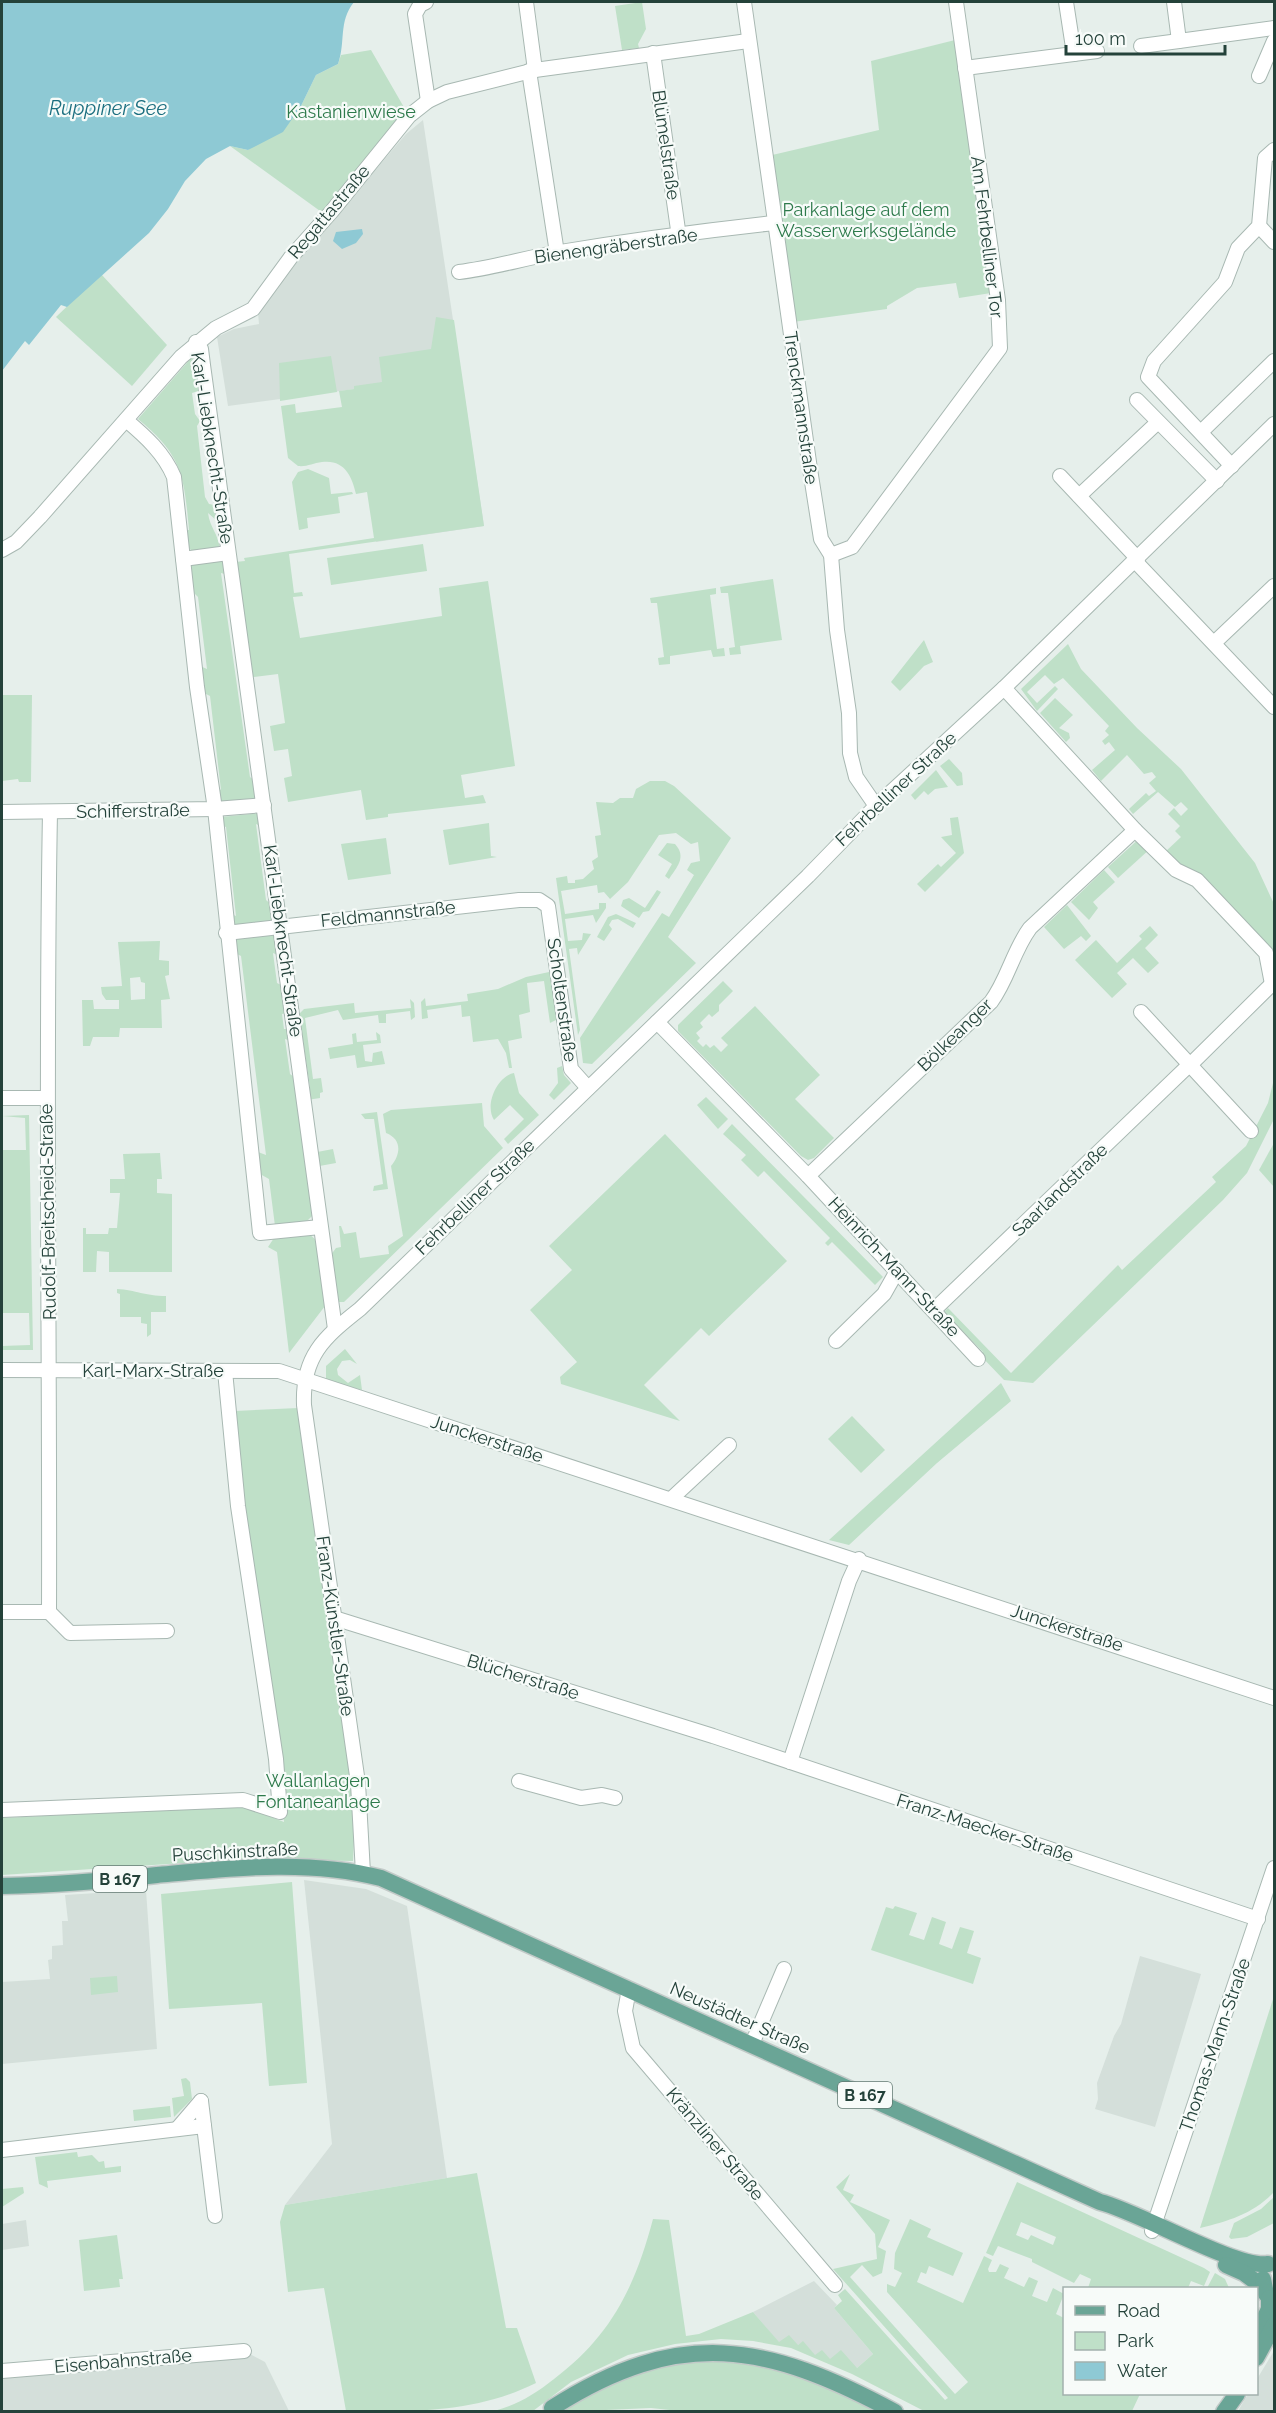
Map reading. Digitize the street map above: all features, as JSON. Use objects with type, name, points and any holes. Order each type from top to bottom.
[{"type":"main road","name":"Puschkinstraße","points":[[2,1886],[85,1882],[238,1868],[296,1866],[363,1873]]},
{"type":"main road","name":"Neustädter Straße","points":[[363,1873],[424,1896],[1154,2227],[1244,2273],[1269,2297]]},
{"type":"main road","name":"Neustädter Straße","points":[[1154,2227],[1249,2263],[1271,2261]]},
{"type":"main road","points":[[1258,2334],[1269,2309],[1269,2297],[1263,2280],[1271,2261]]},
{"type":"main road","points":[[1258,2356],[1275,2325]]},
{"type":"main road","points":[[552,2408],[579,2390],[637,2366],[676,2356],[724,2354],[759,2357],[797,2366],[844,2385],[895,2412]]},
{"type":"main road","points":[[1220,2412],[1226,2395]]},
{"type":"main road","points":[[1224,2412],[1236,2395]]},
{"type":"street","points":[[426,2],[420,5],[415,14],[428,100]]},
{"type":"street","points":[[526,2],[532,71],[557,253]]},
{"type":"street","name":"Trenckmannstraße","points":[[744,2],[821,539],[831,555],[837,630],[849,713],[850,753],[856,777],[876,806]]},
{"type":"street","name":"Am Fehrbelliner Tor","points":[[831,555],[852,547],[1000,348],[998,300],[956,2]]},
{"type":"street","points":[[1066,2],[1074,54]]},
{"type":"street","points":[[1174,2],[1179,41]]},
{"type":"street","points":[[1141,46],[1275,28]]},
{"type":"street","name":"Regattastraße","points":[[2,550],[16,542],[40,517],[196,342],[216,328],[253,309],[291,257],[332,211],[409,116],[428,100],[447,92],[532,71],[748,41]]},
{"type":"street","points":[[1259,76],[1275,41]]},
{"type":"street","points":[[965,68],[1096,51]]},
{"type":"street","name":"Blümelstraße","points":[[653,53],[679,237]]},
{"type":"street","points":[[1232,466],[1148,378],[1154,361],[1225,282],[1238,248],[1259,226],[1265,158],[1275,150]]},
{"type":"street","name":"Bienengräberstraße","points":[[459,272],[506,266],[517,260],[557,253],[774,223]]},
{"type":"street","points":[[1259,226],[1274,240]]},
{"type":"street","name":"Karl-Liebknecht-Straße","points":[[196,342],[201,349],[335,1329]]},
{"type":"street","points":[[1201,432],[1275,361]]},
{"type":"street","points":[[1137,400],[1217,481]]},
{"type":"street","points":[[126,420],[154,445],[171,470],[197,687],[215,809],[226,933],[260,1233],[321,1227]]},
{"type":"street","points":[[1079,496],[1158,422]]},
{"type":"street","name":"Fehrbelliner Straße","points":[[303,1379],[312,1357],[335,1329],[360,1309],[808,876],[876,806],[1004,688],[1275,424]]},
{"type":"street","points":[[1060,476],[1136,560],[1275,706]]},
{"type":"street","name":"Karl-Liebknecht-Straße","points":[[183,559],[228,553]]},
{"type":"street","points":[[1214,643],[1275,586]]},
{"type":"street","points":[[1004,688],[1135,830],[1176,870],[1197,880],[1270,955],[1274,983]]},
{"type":"street","name":"Schifferstraße","points":[[2,812],[215,809],[264,805]]},
{"type":"street","name":"Rudolf-Breitscheid-Straße","points":[[50,812],[46,1098],[50,1370],[50,1612]]},
{"type":"street","name":"Bölkeanger","points":[[808,1176],[991,1002],[1002,985],[1021,940],[1030,928],[1135,830]]},
{"type":"street","name":"Feldmannstraße","points":[[226,933],[519,900],[539,900],[548,906]]},
{"type":"street","name":"Scholtenstraße","points":[[548,906],[571,1070],[588,1088]]},
{"type":"street","name":"Saarlandstraße","points":[[934,1310],[1190,1067],[1274,983]]},
{"type":"street","points":[[1141,1012],[1251,1131]]},
{"type":"street","points":[[657,1022],[808,1176]]},
{"type":"street","points":[[2,1098],[46,1098]]},
{"type":"street","name":"Heinrich-Mann-Straße","points":[[808,1176],[978,1359]]},
{"type":"street","points":[[836,1341],[884,1294],[897,1271]]},
{"type":"street","name":"Karl-Marx-Straße","points":[[2,1370],[279,1371],[303,1379]]},
{"type":"street","name":"Puschkinstraße","points":[[2,1810],[243,1800],[280,1812],[276,1759],[238,1506],[225,1371]]},
{"type":"street","name":"Junckerstraße","points":[[303,1379],[1275,1698]]},
{"type":"street","name":"Franz-Künstler-Straße","points":[[303,1379],[304,1405],[358,1783],[363,1873]]},
{"type":"street","points":[[671,1499],[729,1445]]},
{"type":"street","points":[[790,1762],[849,1581],[859,1560]]},
{"type":"street","points":[[2,1612],[50,1612],[70,1632],[167,1631]]},
{"type":"street","name":"Blücherstraße","points":[[334,1618],[713,1736]]},
{"type":"street","name":"Franz-Maecker-Straße","points":[[713,1736],[1258,1919]]},
{"type":"street","points":[[519,1781],[581,1798],[602,1796],[615,1798]]},
{"type":"street","name":"Thomas-Mann-Straße","points":[[1154,2227],[1275,1868]]},
{"type":"street","points":[[752,2044],[784,1969]]},
{"type":"street","name":"Kränzliner Straße","points":[[629,1989],[625,2011],[633,2048],[835,2285]]},
{"type":"street","points":[[177,2129],[201,2100],[215,2216]]},
{"type":"street","points":[[2,2151],[204,2126]]},
{"type":"street","name":"Eisenbahnstraße","points":[[2,2371],[244,2351]]},
{"type":"shaded area","points":[[423,120],[484,526],[376,542],[355,389],[228,406],[217,337],[234,329],[259,324],[258,313],[284,277],[406,134]]},
{"type":"shaded area","points":[[304,1880],[366,1889],[407,1906],[447,2178],[285,2205],[332,2144]]},
{"type":"shaded area","points":[[146,1890],[157,2049],[2,2064],[2,1982],[50,1979],[48,1960],[52,1959],[52,1946],[63,1945],[62,1921],[68,1921],[65,1895]]},
{"type":"shaded area","points":[[1140,1956],[1201,1974],[1155,2127],[1095,2109],[1098,2099],[1097,2083],[1114,2036],[1121,2024]]},
{"type":"shaded area","points":[[26,2220],[29,2246],[2,2250],[2,2224]]},
{"type":"shaded area","points":[[814,2281],[837,2305],[834,2308],[873,2354],[857,2368],[815,2356],[803,2342],[798,2345],[779,2343],[753,2312]]},
{"type":"shaded area","points":[[244,2351],[265,2362],[289,2411],[2,2412],[2,2371]]},
{"type":"shaded area","points":[[1274,2351],[1274,2411],[1238,2411],[1247,2395],[1258,2395],[1258,2377]]},
{"type":"green space","points":[[642,2],[646,29],[638,44],[639,48],[622,50],[615,6]]},
{"type":"green space","name":"Parkanlage auf dem Wasserwerksgelände","points":[[955,40],[991,293],[959,298],[956,283],[917,288],[887,306],[887,309],[793,322],[768,156],[879,130],[871,61]]},
{"type":"green space","name":"Kastanienwiese","points":[[371,50],[409,116],[327,216],[230,146],[248,150],[301,106],[316,75],[338,64],[341,55]]},
{"type":"green space","points":[[101,274],[167,345],[132,386],[56,317]]},
{"type":"green space","points":[[436,317],[454,320],[484,526],[289,554],[294,593],[302,592],[303,596],[293,597],[300,638],[442,616],[439,588],[488,581],[515,766],[461,775],[465,798],[483,795],[486,803],[388,814],[388,817],[366,820],[361,790],[288,802],[284,778],[292,776],[288,749],[274,751],[270,726],[285,723],[278,674],[253,677],[235,562],[245,561],[244,558],[374,538],[367,492],[356,494],[346,470],[330,462],[298,466],[288,458],[281,406],[295,404],[296,413],[342,407],[339,391],[354,389],[354,386],[382,382],[379,357],[431,349]]},
{"type":"green space","points":[[331,356],[337,392],[280,401],[279,363]]},
{"type":"green space","points":[[192,357],[196,361],[201,390],[192,393],[195,414],[200,421],[197,426],[205,497],[209,504],[214,505],[216,520],[208,513],[220,549],[193,552],[187,546],[182,530],[189,530],[185,495],[178,467],[164,444],[138,419]]},
{"type":"green space","points":[[308,469],[329,478],[331,494],[352,492],[353,494],[338,497],[340,513],[307,518],[308,528],[299,530],[292,482],[298,472]]},
{"type":"green space","points":[[423,544],[427,571],[331,585],[327,558]]},
{"type":"green space","points":[[222,561],[227,565],[228,575],[221,573],[250,777],[256,782],[257,798],[219,802],[215,786],[221,790],[210,696],[202,692],[200,666],[207,669],[198,597],[190,589],[190,564]]},
{"type":"green space","points":[[773,579],[782,640],[740,646],[741,654],[730,655],[729,648],[735,647],[728,593],[721,593],[720,587]]},
{"type":"green space","points":[[716,588],[716,594],[710,595],[717,649],[724,648],[725,656],[713,657],[711,650],[670,656],[670,664],[659,665],[658,658],[664,657],[657,603],[651,603],[650,598]]},
{"type":"green space","points":[[924,640],[933,662],[924,666],[900,691],[891,682]]},
{"type":"green space","points":[[1068,644],[1081,669],[1137,728],[1181,769],[1255,863],[1274,904],[1274,955],[1266,951],[1164,853],[1181,837],[1175,831],[1180,826],[1168,814],[1174,808],[1181,816],[1188,809],[1181,802],[1175,807],[1158,792],[1133,814],[1129,809],[1146,793],[1149,796],[1156,791],[1149,783],[1156,777],[1152,772],[1144,774],[1127,755],[1101,781],[1092,770],[1115,750],[1109,742],[1105,745],[1102,741],[1109,735],[1105,731],[1109,726],[1063,678],[1054,684],[1045,675],[1027,692],[1037,703],[1055,686],[1058,689],[1037,711],[1021,689]]},
{"type":"green space","points":[[2,695],[32,695],[31,782],[19,782],[18,779],[2,781]]},
{"type":"green space","points":[[1055,698],[1073,715],[1059,728],[1069,733],[1070,738],[1066,742],[1040,713]]},
{"type":"green space","points":[[949,759],[962,773],[963,785],[957,786],[940,766]]},
{"type":"green space","points":[[936,770],[948,787],[935,789],[928,795],[924,791],[915,800],[911,795]]},
{"type":"green space","points":[[650,781],[665,781],[674,786],[731,838],[668,937],[696,963],[592,1064],[583,1063],[580,1038],[662,913],[669,917],[694,875],[687,870],[691,863],[700,861],[698,842],[691,844],[676,833],[659,835],[628,882],[610,899],[604,892],[598,893],[597,885],[561,891],[565,914],[599,909],[599,903],[606,903],[606,908],[596,923],[593,915],[565,919],[568,941],[582,940],[583,933],[591,934],[578,955],[577,948],[569,949],[580,1030],[578,1035],[556,878],[567,876],[568,883],[575,883],[575,880],[583,879],[594,869],[592,861],[598,857],[595,836],[601,835],[596,802],[613,803],[620,798],[633,798],[636,789]]},
{"type":"green space","points":[[261,813],[264,828],[256,824],[266,900],[274,907],[275,917],[270,923],[231,928],[229,913],[236,916],[226,827],[218,824],[221,817]]},
{"type":"green space","points":[[958,817],[964,853],[925,892],[917,884],[938,864],[941,867],[956,853],[941,837],[952,835],[950,818]]},
{"type":"green space","points":[[489,823],[491,856],[497,857],[449,865],[443,830]]},
{"type":"green space","points":[[1141,837],[1151,848],[1118,878],[1108,867]]},
{"type":"green space","points":[[386,838],[391,874],[348,880],[341,844]]},
{"type":"green space","points":[[667,843],[675,844],[680,853],[680,862],[669,879],[665,876],[672,864],[658,855]]},
{"type":"green space","points":[[1104,870],[1115,882],[1093,902],[1098,908],[1089,920],[1071,902]]},
{"type":"green space","points":[[657,890],[661,892],[649,911],[643,912],[639,918],[621,906],[623,900],[629,898],[645,908]]},
{"type":"green space","points":[[1067,905],[1091,936],[1086,941],[1081,936],[1064,949],[1044,927]]},
{"type":"green space","points":[[616,914],[636,923],[633,928],[618,919],[612,920],[609,925],[612,929],[604,941],[597,937],[608,917]]},
{"type":"green space","points":[[1150,926],[1158,935],[1145,948],[1159,963],[1148,973],[1133,958],[1117,973],[1127,984],[1112,998],[1075,960],[1096,940],[1117,963],[1142,939],[1139,936]]},
{"type":"green space","points":[[273,934],[277,936],[280,956],[273,953],[277,983],[283,986],[287,1013],[282,1014],[284,1029],[290,1029],[291,1041],[285,1039],[290,1074],[298,1080],[300,1092],[296,1099],[313,1215],[306,1222],[275,1226],[269,1179],[260,1174],[258,1152],[266,1155],[241,956],[233,952],[233,940]]},
{"type":"green space","points":[[160,941],[159,960],[169,961],[169,975],[165,976],[170,999],[161,1000],[162,1028],[120,1028],[119,1037],[93,1037],[90,1046],[83,1046],[82,1000],[93,1000],[94,1009],[119,1009],[119,1000],[106,1000],[101,987],[122,986],[118,942]],"holes":[[[140,977],[141,982],[145,983],[145,999],[131,1000],[130,978]]]},
{"type":"green space","points":[[549,972],[553,978],[558,1019],[550,1023],[544,981],[527,983],[530,1012],[519,1015],[522,1038],[508,1041],[512,1068],[509,1068],[506,1053],[498,1039],[473,1042],[470,1016],[462,1017],[461,1005],[427,1010],[428,1018],[422,1019],[421,1002],[425,998],[426,1006],[468,1001],[467,994],[498,989],[526,977]]},
{"type":"green space","points":[[723,981],[733,991],[719,1005],[719,1011],[712,1017],[709,1014],[700,1023],[703,1027],[696,1033],[700,1038],[697,1041],[703,1047],[706,1044],[710,1048],[714,1045],[721,1052],[728,1045],[721,1038],[755,1006],[820,1075],[795,1099],[834,1138],[814,1158],[808,1160],[801,1156],[678,1031],[678,1025]]},
{"type":"green space","points":[[410,999],[414,1003],[415,1017],[411,1020],[410,1011],[386,1014],[386,1023],[379,1023],[378,1015],[343,1020],[338,1010],[305,1018],[313,1079],[321,1078],[323,1092],[320,1093],[320,1098],[307,1100],[306,1088],[310,1087],[299,1014],[304,1009],[354,1003],[355,1013],[411,1008]]},
{"type":"green space","points":[[376,1032],[380,1035],[381,1043],[363,1045],[365,1061],[372,1062],[373,1053],[382,1051],[385,1064],[357,1068],[355,1055],[330,1059],[328,1048],[353,1044],[352,1034],[356,1033],[357,1042],[377,1040]]},
{"type":"green space","points":[[562,1066],[564,1075],[571,1083],[554,1100],[549,1095],[558,1083],[557,1068]]},
{"type":"green space","points":[[514,1073],[519,1093],[539,1115],[508,1144],[504,1139],[524,1119],[510,1105],[494,1120],[491,1106],[498,1085],[508,1075]]},
{"type":"green space","points":[[1274,1079],[1274,1119],[1247,1173],[1223,1200],[1033,1383],[1004,1380],[980,1355],[983,1352],[944,1312],[948,1308],[1011,1373],[1118,1265],[1122,1270],[1216,1182],[1212,1177],[1246,1146],[1268,1103]]},
{"type":"green space","points":[[706,1097],[728,1119],[718,1129],[697,1105]]},
{"type":"green space","points":[[482,1103],[484,1126],[503,1148],[344,1302],[339,1302],[330,1256],[336,1248],[341,1247],[339,1226],[344,1234],[356,1232],[360,1258],[389,1254],[388,1246],[403,1236],[391,1166],[397,1157],[398,1147],[395,1139],[386,1133],[383,1114],[391,1110]]},
{"type":"green space","points":[[377,1112],[388,1189],[373,1191],[374,1186],[383,1184],[374,1119],[365,1119],[361,1114]]},
{"type":"green space","points":[[29,1115],[33,1350],[2,1350],[2,1346],[30,1345],[29,1313],[2,1313],[2,1150],[26,1150],[25,1118],[2,1116]]},
{"type":"green space","points":[[732,1124],[883,1277],[875,1285],[832,1242],[828,1246],[825,1243],[830,1238],[764,1171],[758,1177],[741,1160],[746,1155],[723,1134]]},
{"type":"green space","points":[[665,1134],[787,1261],[709,1336],[701,1328],[644,1385],[680,1421],[561,1384],[560,1377],[577,1362],[530,1310],[572,1270],[549,1246]]},
{"type":"green space","points":[[1274,1143],[1274,1187],[1259,1170]]},
{"type":"green space","points":[[333,1149],[336,1163],[314,1167],[312,1153]]},
{"type":"green space","points":[[160,1153],[162,1179],[157,1179],[157,1193],[172,1194],[172,1272],[109,1272],[109,1252],[97,1251],[96,1272],[83,1272],[83,1228],[86,1228],[86,1234],[108,1234],[109,1228],[117,1228],[120,1193],[110,1193],[110,1179],[125,1179],[123,1154]]},
{"type":"green space","points":[[308,1233],[317,1241],[325,1306],[289,1353],[277,1252],[268,1247],[274,1238]]},
{"type":"green space","points":[[117,1289],[166,1296],[166,1312],[151,1312],[151,1334],[147,1337],[147,1324],[141,1323],[141,1317],[120,1317],[120,1294],[117,1293]]},
{"type":"green space","points":[[345,1349],[357,1364],[350,1360],[342,1361],[337,1369],[338,1375],[348,1383],[360,1375],[362,1390],[326,1380],[326,1366]]},
{"type":"green space","points":[[1001,1383],[1011,1401],[937,1463],[849,1545],[829,1540]]},
{"type":"green space","name":"Wallanlagen Fontaneanlage","points":[[298,1408],[356,1793],[353,1861],[243,1859],[2,1875],[2,1818],[243,1806],[284,1822],[280,1758],[243,1512],[235,1411]]},
{"type":"green space","points":[[852,1416],[885,1450],[861,1473],[828,1439]]},
{"type":"green space","points":[[292,1882],[307,2083],[269,2086],[262,2003],[169,2009],[161,1894]]},
{"type":"green space","points":[[895,1906],[917,1913],[909,1935],[924,1940],[932,1917],[946,1922],[939,1944],[952,1949],[960,1927],[974,1931],[967,1953],[981,1958],[973,1984],[871,1950],[886,1907],[893,1909]]},
{"type":"green space","points":[[117,1976],[118,1992],[91,1995],[90,1978]]},
{"type":"green space","points":[[1274,1996],[1274,2192],[1258,2206],[1240,2216],[1200,2228]]},
{"type":"green space","points":[[186,2078],[190,2082],[192,2099],[174,2117],[172,2098],[184,2096],[181,2079]]},
{"type":"green space","points":[[170,2106],[171,2117],[134,2121],[133,2110]]},
{"type":"green space","points":[[77,2152],[78,2157],[92,2155],[99,2162],[104,2161],[105,2168],[121,2166],[121,2172],[47,2181],[48,2188],[39,2184],[35,2157]]},
{"type":"green space","points":[[477,2173],[506,2328],[517,2328],[536,2383],[490,2400],[444,2409],[346,2411],[324,2288],[288,2292],[280,2222],[285,2205]]},
{"type":"green space","points":[[850,2174],[843,2190],[854,2195],[850,2202],[890,2220],[878,2247],[886,2251],[882,2273],[873,2277],[862,2265],[850,2277],[955,2394],[968,2382],[887,2292],[887,2284],[895,2287],[902,2273],[894,2269],[895,2253],[910,2219],[931,2229],[927,2237],[963,2253],[953,2276],[929,2266],[926,2274],[921,2272],[917,2282],[963,2303],[984,2256],[992,2260],[989,2272],[996,2272],[1000,2264],[1009,2268],[1004,2278],[1024,2287],[1029,2277],[1038,2281],[1032,2296],[1047,2302],[1053,2288],[1063,2293],[1056,2314],[1063,2318],[1063,2395],[1140,2395],[1132,2411],[924,2411],[852,2374],[791,2348],[753,2341],[721,2339],[675,2344],[628,2355],[571,2382],[533,2411],[494,2411],[518,2402],[554,2379],[574,2363],[606,2327],[629,2288],[653,2219],[669,2220],[686,2336],[699,2334],[753,2312],[779,2342],[789,2335],[798,2345],[803,2341],[815,2355],[822,2350],[830,2359],[841,2350],[857,2368],[873,2354],[834,2308],[842,2301],[838,2295],[845,2289],[945,2400],[948,2398],[833,2269],[877,2259],[875,2234],[836,2187]]},
{"type":"green space","points":[[1017,2182],[1210,2272],[1204,2286],[1191,2281],[1188,2287],[1088,2287],[1091,2279],[1080,2274],[1074,2283],[1032,2262],[1032,2259],[998,2246],[993,2256],[986,2253]],"holes":[[[1021,2222],[1056,2237],[1053,2245],[1031,2235],[1028,2240],[1016,2235]]]},
{"type":"green space","points":[[23,2187],[24,2193],[2,2207],[2,2189]]},
{"type":"green space","points":[[1274,2197],[1274,2223],[1247,2237],[1231,2239],[1229,2237],[1234,2223],[1261,2209]]},
{"type":"green space","points":[[117,2235],[123,2279],[119,2279],[120,2287],[84,2291],[79,2240]]},
{"type":"green space","points":[[1215,2273],[1225,2279],[1229,2287],[1208,2287]]},
{"type":"green space","points":[[704,2360],[770,2364],[882,2411],[688,2412],[651,2408],[561,2412],[584,2397],[653,2367]]},
{"type":"water","name":"Ruppiner See","points":[[2,2],[354,2],[346,17],[338,64],[316,75],[301,106],[283,132],[248,150],[230,146],[206,159],[185,181],[168,209],[149,233],[67,307],[61,305],[29,345],[25,341],[2,371]]},
{"type":"water","points":[[362,229],[363,234],[356,243],[342,249],[333,241],[336,232]]}]
